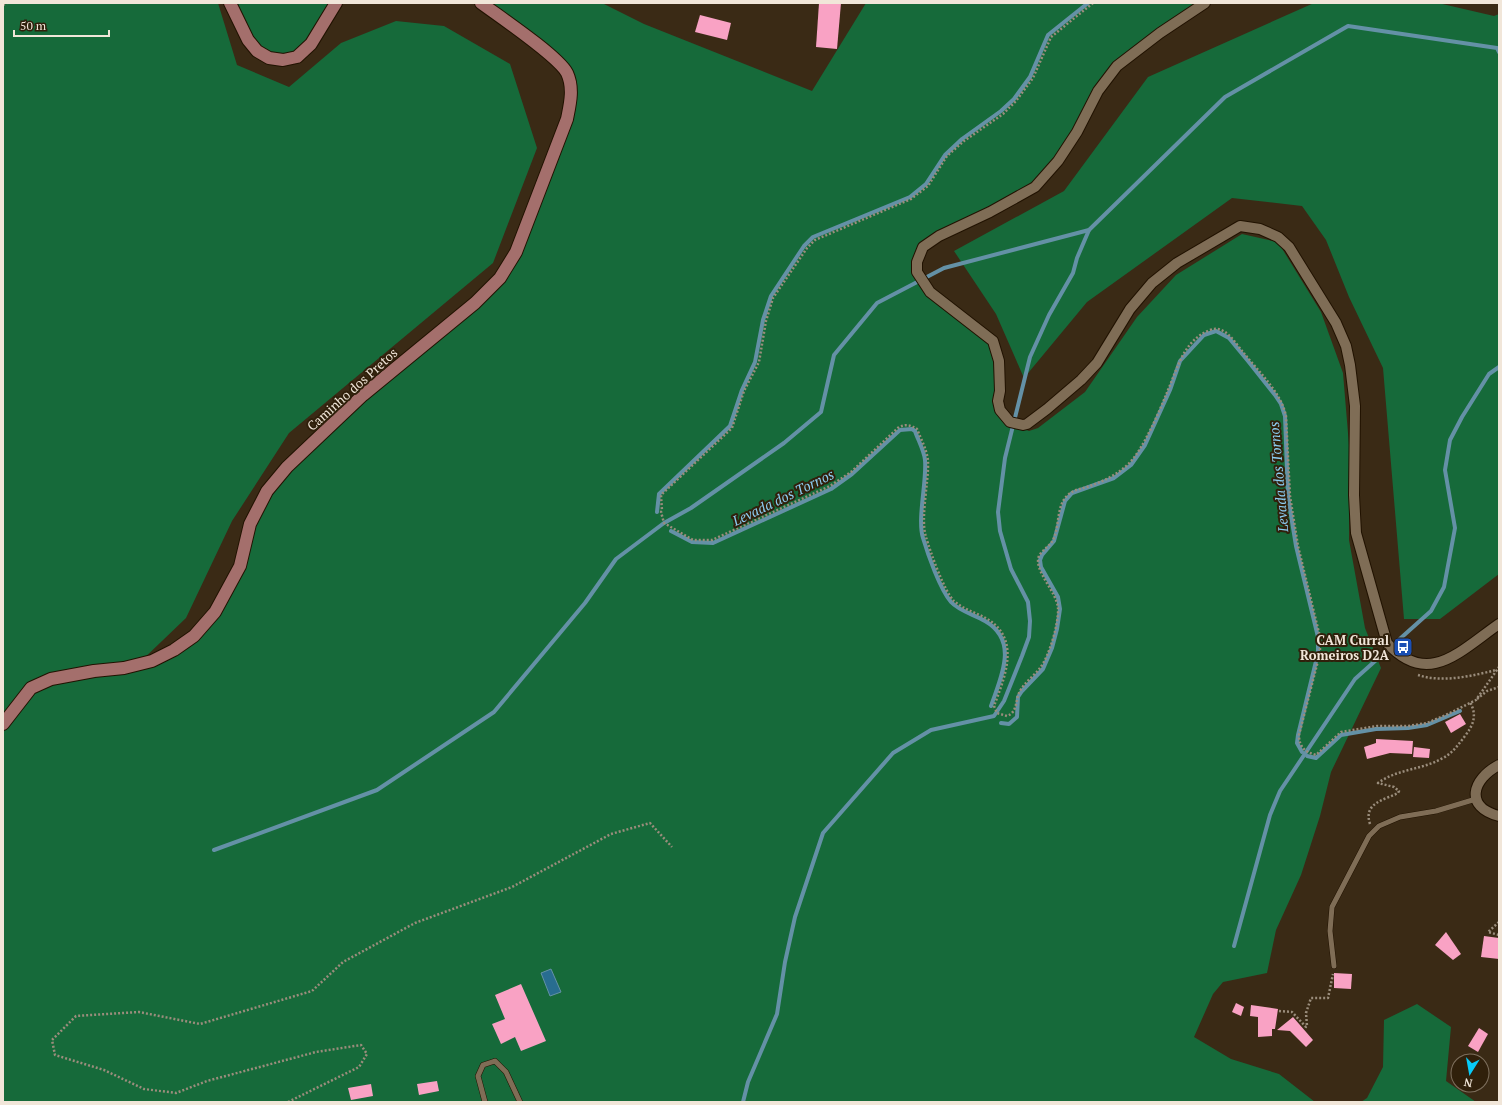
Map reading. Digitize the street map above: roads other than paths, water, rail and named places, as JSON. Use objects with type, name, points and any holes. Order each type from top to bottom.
[{"type":"main road","points":[[230,3],[248,40],[257,51],[269,58],[283,60],[297,57],[311,44],[336,3]]},
{"type":"main road","name":"Caminho dos Pretos","points":[[3,724],[30,688],[51,679],[94,670],[124,668],[152,660],[174,650],[194,636],[215,612],[240,566],[250,524],[267,491],[287,467],[363,395],[475,303],[500,278],[516,252],[567,119],[571,100],[570,85],[566,73],[554,59],[481,3]]},
{"type":"street","points":[[1205,3],[1160,33],[1117,66],[1098,91],[1077,132],[1058,161],[1035,187],[990,212],[939,236],[923,247],[917,262],[917,272],[930,292],[993,341],[999,361],[999,406],[1002,415],[1010,422],[1018,425],[1027,424],[1081,380],[1097,364],[1130,309],[1152,283],[1177,263],[1240,226],[1260,229],[1278,237],[1289,247],[1336,323],[1346,346],[1355,406],[1354,495],[1356,533],[1387,643],[1398,654],[1409,661],[1434,665],[1448,660],[1499,624]]},
{"type":"street","points":[[1499,766],[1482,776],[1476,792],[1476,799],[1485,812],[1499,816]]},
{"type":"lane","points":[[1334,966],[1329,921],[1332,906],[1369,836],[1379,826],[1400,817],[1436,811],[1476,799]]},
{"type":"lane","points":[[485,1102],[478,1076],[483,1065],[495,1061],[506,1072],[520,1102]]},
{"type":"water","points":[[551,969],[561,992],[550,996],[541,973]]},
{"type":"waterway","name":"Levada dos Tornos","points":[[657,512],[659,494],[730,426],[742,390],[755,362],[763,320],[771,296],[804,246],[813,237],[910,197],[926,184],[945,155],[962,139],[1001,111],[1014,99],[1030,77],[1048,35],[1088,3]]},
{"type":"waterway","points":[[214,850],[377,790],[494,712],[585,603],[616,559],[664,523],[691,508],[784,443],[821,412],[834,355],[877,303],[944,268],[1089,230],[1225,97],[1348,26],[1497,48],[1499,52]]},
{"type":"waterway","points":[[743,1102],[748,1082],[777,1014],[785,962],[795,917],[823,833],[893,753],[931,730],[994,716],[1004,701],[1022,656],[1029,637],[1030,621],[1028,602],[1011,569],[1000,531],[998,512],[1005,458],[1030,357],[1049,315],[1073,273],[1077,258],[1089,230]]},
{"type":"waterway","name":"Levada dos Tornos","points":[[1001,723],[1009,724],[1017,717],[1018,697],[1043,669],[1052,648],[1060,609],[1058,597],[1041,567],[1040,560],[1042,555],[1054,541],[1065,501],[1072,493],[1114,478],[1131,465],[1145,445],[1170,390],[1180,361],[1204,335],[1216,331],[1229,338],[1248,361],[1275,395],[1281,404],[1285,416],[1288,497],[1296,546],[1318,637],[1318,653],[1298,735],[1297,743],[1302,752]]},
{"type":"waterway","points":[[1234,946],[1270,815],[1280,791],[1355,679],[1431,611],[1444,587],[1455,528],[1445,470],[1450,440],[1462,417],[1489,374],[1499,367]]},
{"type":"waterway","name":"Levada dos Tornos","points":[[671,531],[692,542],[713,543],[831,489],[852,474],[900,430],[912,429],[915,431],[925,460],[921,530],[935,572],[951,602],[985,621],[996,629],[1002,639],[1005,650],[1004,661],[999,684],[991,706]]},
{"type":"waterway","name":"Levada dos Tornos","points":[[1307,756],[1316,758],[1341,735],[1376,729],[1408,728],[1427,725],[1460,711]]},
{"type":"place","name":"CAM Curral Romeiros D2A","points":[[1403,647]]}]
